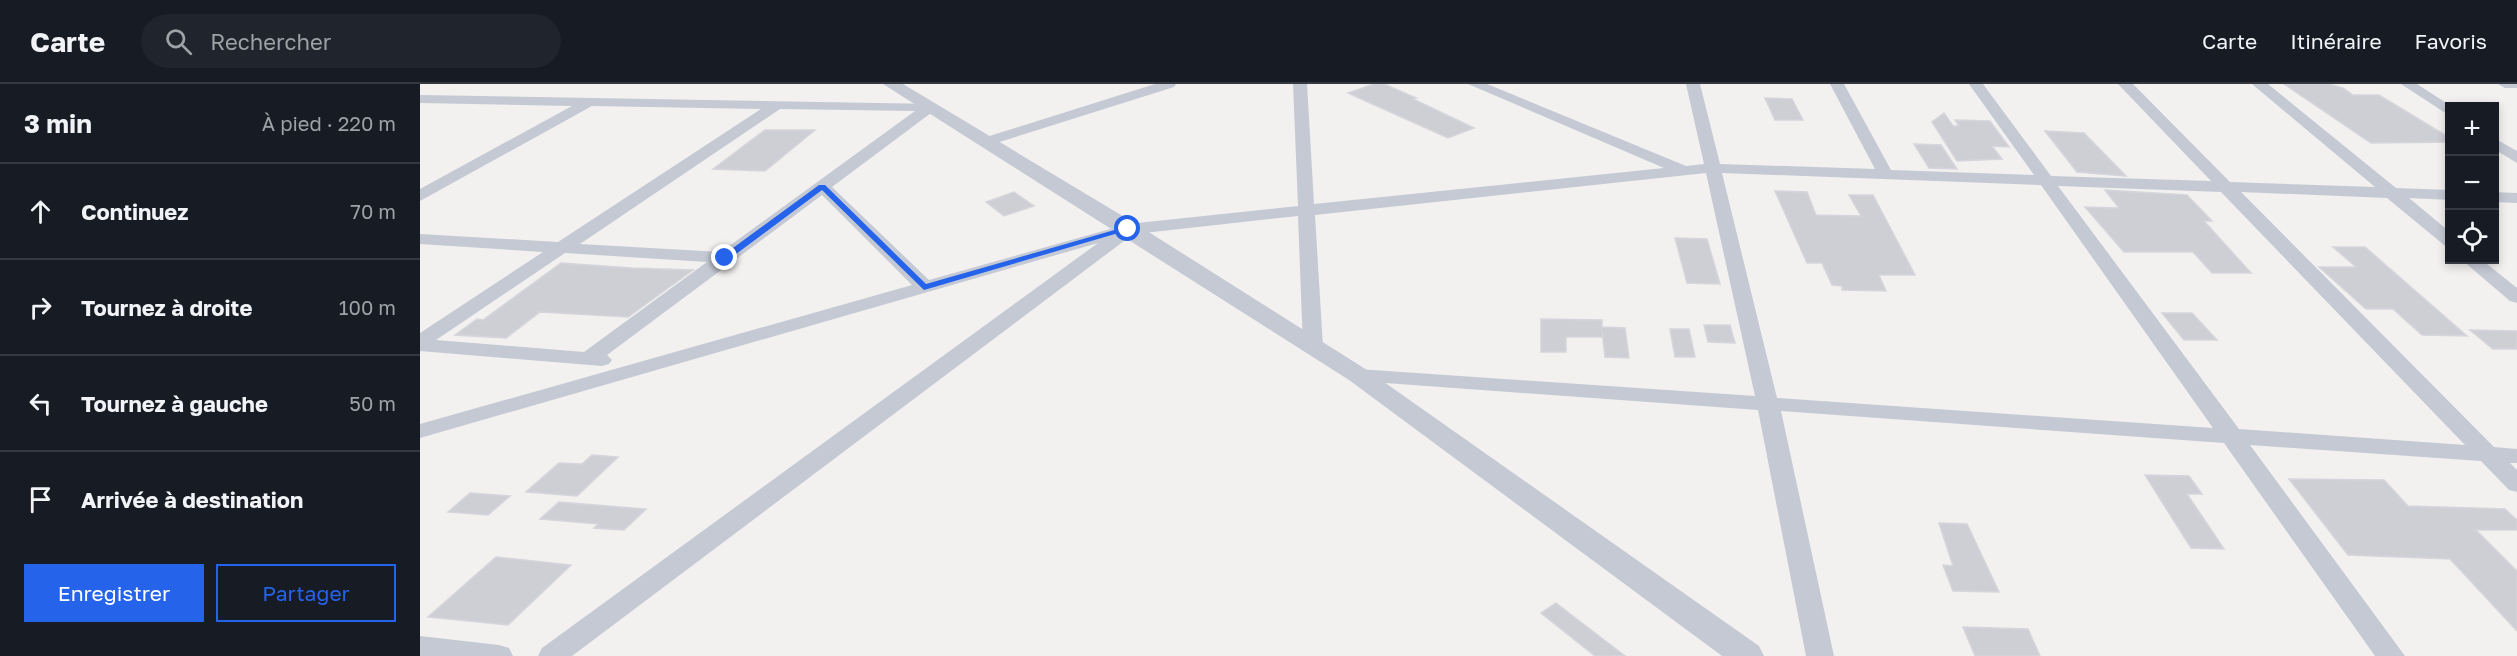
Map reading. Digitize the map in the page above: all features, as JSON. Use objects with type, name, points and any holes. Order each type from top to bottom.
[{"type":"street","points":[[891,84],[1128,229],[1358,375],[1747,656]]},
{"type":"street","points":[[985,142],[1169,84]]},
{"type":"street","points":[[1300,84],[1313,347]]},
{"type":"street","points":[[1475,84],[1685,171]]},
{"type":"street","points":[[1693,84],[1768,404],[1820,656]]},
{"type":"street","points":[[1837,84],[1886,174]]},
{"type":"street","points":[[1976,84],[2391,656]]},
{"type":"street","points":[[2125,84],[2517,484]]},
{"type":"street","points":[[2259,84],[2445,237]]},
{"type":"street","points":[[2408,84],[2445,109]]},
{"type":"street","points":[[2505,84],[2517,84]]},
{"type":"street","points":[[420,99],[930,107]]},
{"type":"street","points":[[420,196],[589,102]]},
{"type":"street","points":[[420,343],[775,106]]},
{"type":"street","points":[[588,359],[930,107]]},
{"type":"street","points":[[2499,145],[2517,158]]},
{"type":"street","points":[[420,431],[1128,229],[1711,168],[2445,195]]},
{"type":"street","points":[[822,186],[924,287]]},
{"type":"street","points":[[2499,197],[2517,198]]},
{"type":"street","points":[[552,656],[1128,229]]},
{"type":"street","points":[[420,239],[725,258]]},
{"type":"street","points":[[2476,264],[2517,297]]},
{"type":"street","points":[[420,343],[652,364]]},
{"type":"street","points":[[1358,375],[2517,456]]},
{"type":"street","points":[[420,647],[499,656]]},
{"type":"building","points":[[1374,84],[1384,84],[1416,98],[1413,99],[1474,128],[1448,138],[1348,93]]},
{"type":"building","points":[[2284,84],[2329,84],[2343,88],[2353,95],[2379,95],[2445,135],[2445,142],[2371,143]]},
{"type":"building","points":[[1765,98],[1792,99],[1803,120],[1775,120]]},
{"type":"building","points":[[1944,113],[1953,126],[1959,126],[1955,120],[1990,121],[2009,147],[1992,146],[2002,159],[1957,161],[1932,122]]},
{"type":"building","points":[[765,130],[815,130],[765,171],[713,169]]},
{"type":"building","points":[[2045,131],[2084,133],[2126,176],[2077,172]]},
{"type":"building","points":[[1914,144],[1941,145],[1957,169],[1929,168]]},
{"type":"building","points":[[2105,190],[2187,195],[2212,221],[2204,221],[2251,273],[2212,273],[2193,252],[2124,252],[2085,207],[2119,208]]},
{"type":"building","points":[[1775,191],[1807,192],[1816,215],[1861,216],[1849,195],[1873,195],[1915,275],[1879,275],[1886,291],[1842,290],[1842,286],[1832,285],[1822,263],[1807,263]]},
{"type":"building","points":[[1014,192],[1034,206],[1004,216],[986,202]]},
{"type":"building","points":[[1675,238],[1707,239],[1720,284],[1687,283]]},
{"type":"building","points":[[2333,247],[2365,247],[2467,336],[2422,335],[2393,309],[2366,309],[2319,267],[2356,267]]},
{"type":"building","points":[[561,263],[693,270],[628,317],[540,312],[506,338],[455,335],[477,319],[483,320]]},
{"type":"building","points":[[2162,313],[2192,313],[2217,340],[2184,340]]},
{"type":"building","points":[[1541,319],[1602,320],[1602,327],[1625,328],[1629,358],[1605,357],[1603,337],[1566,337],[1566,352],[1541,352]]},
{"type":"building","points":[[1704,325],[1730,325],[1735,343],[1708,342]]},
{"type":"building","points":[[1670,329],[1689,329],[1695,357],[1675,357]]},
{"type":"building","points":[[2470,330],[2517,331],[2517,349],[2493,349]]},
{"type":"building","points":[[592,455],[618,457],[577,496],[526,492],[559,463],[582,464]]},
{"type":"building","points":[[2145,475],[2189,476],[2202,494],[2187,494],[2224,549],[2191,548]]},
{"type":"building","points":[[2289,479],[2384,480],[2408,506],[2505,509],[2517,520],[2517,530],[2476,530],[2517,571],[2517,631],[2450,559],[2348,555]]},
{"type":"building","points":[[470,493],[510,496],[488,515],[448,512]]},
{"type":"building","points":[[559,502],[646,509],[624,530],[594,528],[598,524],[540,519]]},
{"type":"building","points":[[1939,523],[1967,524],[1999,592],[1953,591],[1943,565],[1953,566]]},
{"type":"building","points":[[496,557],[571,565],[508,625],[428,617]]},
{"type":"building","points":[[1556,603],[1625,656],[1595,656],[1541,613]]},
{"type":"building","points":[[1963,627],[2028,629],[2040,656],[1975,656]]},
{"type":"route","points":[[725,258],[822,186],[924,287],[1128,229]]}]
